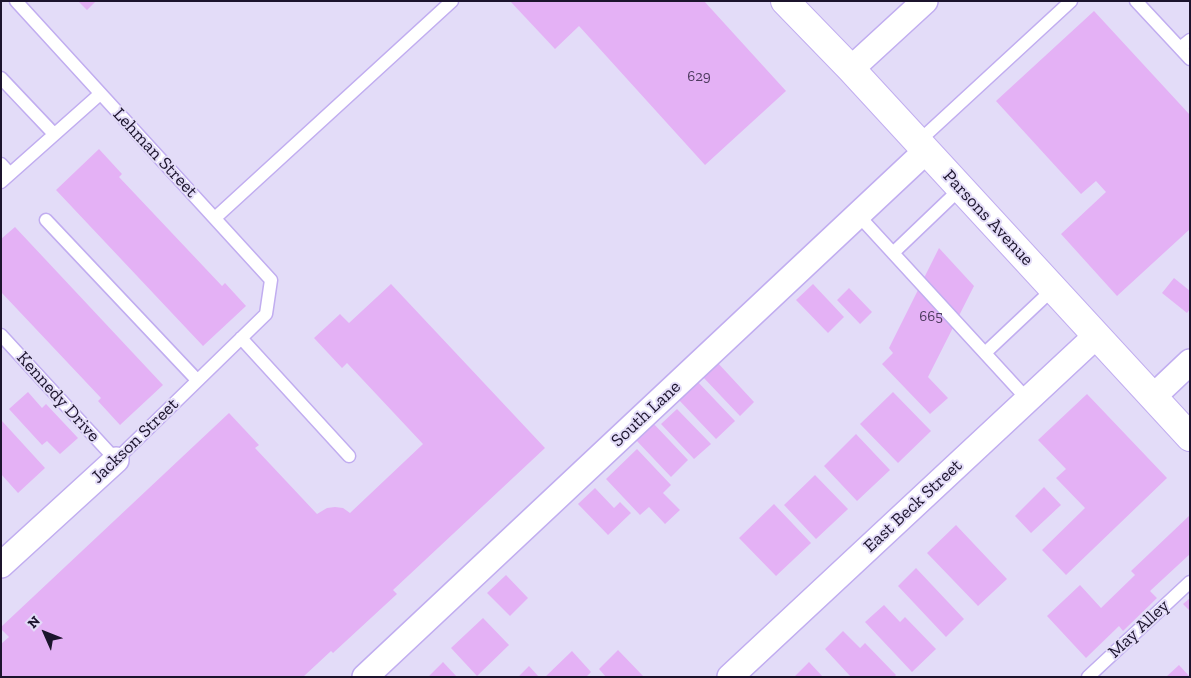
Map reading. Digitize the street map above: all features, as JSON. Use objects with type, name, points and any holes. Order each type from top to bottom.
[{"type":"main road","name":"Parsons Avenue","points":[[785,1],[851,69],[1190,437]]},
{"type":"street","points":[[851,69],[925,1]]},
{"type":"street","name":"South Lane","points":[[364,677],[859,216],[922,146]]},
{"type":"street","name":"East Beck Street","points":[[730,677],[1096,336]]},
{"type":"street","points":[[1153,397],[1190,362]]},
{"type":"street","name":"Jackson Street","points":[[1,565],[116,460]]},
{"type":"lane","name":"Lehman Street","points":[[16,1],[271,280],[266,314]]},
{"type":"lane","points":[[215,218],[452,1]]},
{"type":"lane","points":[[922,146],[1071,1]]},
{"type":"lane","points":[[1136,1],[1190,59]]},
{"type":"lane","points":[[1180,48],[1190,40]]},
{"type":"lane","points":[[1,78],[54,134]]},
{"type":"lane","points":[[1,164],[6,178],[100,94]]},
{"type":"lane","points":[[893,253],[961,188]]},
{"type":"lane","points":[[859,216],[1027,399]]},
{"type":"lane","points":[[46,220],[197,380]]},
{"type":"lane","points":[[985,353],[1053,289]]},
{"type":"lane","name":"Jackson Street","points":[[116,460],[266,314]]},
{"type":"lane","name":"Kennedy Drive","points":[[1,335],[116,460]]},
{"type":"lane","points":[[241,338],[349,456]]},
{"type":"lane","name":"May Alley","points":[[1088,677],[1190,582]]},
{"type":"building","points":[[78,1],[96,1],[87,10]]},
{"type":"building","points":[[510,1],[704,1],[786,91],[705,165],[579,26],[555,49]]},
{"type":"building","points":[[1094,11],[1190,115],[1190,229],[1117,296],[1061,234],[1106,192],[1096,181],[1081,194],[996,101]]},
{"type":"building","points":[[99,149],[122,174],[119,177],[222,286],[225,283],[246,306],[203,346],[56,190]]},
{"type":"building","points":[[15,227],[163,385],[120,425],[98,401],[101,398],[1,292],[1,239]]},
{"type":"building","points":[[939,248],[974,286],[928,377],[948,398],[930,414],[882,364],[893,353],[889,348]]},
{"type":"building","points":[[1174,278],[1190,291],[1190,309],[1187,313],[1162,293]]},
{"type":"building","points":[[391,284],[545,448],[393,590],[397,594],[333,653],[331,651],[303,677],[1,677],[1,644],[9,637],[1,627],[229,413],[259,445],[255,448],[317,514],[327,508],[335,507],[343,508],[350,513],[423,444],[347,363],[342,368],[314,338],[340,314],[349,323]]},
{"type":"building","points":[[813,284],[844,317],[828,333],[796,300]]},
{"type":"building","points":[[849,288],[872,312],[860,324],[837,300]]},
{"type":"building","points":[[717,362],[754,402],[740,416],[702,376]]},
{"type":"building","points":[[697,381],[735,421],[716,439],[678,399]]},
{"type":"building","points":[[28,392],[42,408],[46,404],[78,438],[60,454],[47,441],[42,445],[9,409]]},
{"type":"building","points":[[893,392],[931,431],[898,463],[860,424]]},
{"type":"building","points":[[1087,394],[1167,478],[1066,575],[1042,550],[1085,508],[1056,478],[1066,469],[1038,440]]},
{"type":"building","points":[[677,409],[711,444],[694,459],[661,424]]},
{"type":"building","points":[[2,421],[45,468],[18,493],[1,474]]},
{"type":"building","points":[[653,423],[688,460],[671,477],[636,440]]},
{"type":"building","points":[[856,434],[890,470],[857,501],[824,466]]},
{"type":"building","points":[[637,449],[671,485],[663,493],[680,510],[665,524],[649,507],[640,515],[606,479]]},
{"type":"building","points":[[815,475],[848,509],[816,539],[784,505]]},
{"type":"building","points":[[1044,487],[1061,505],[1031,533],[1015,516]]},
{"type":"building","points":[[595,488],[614,508],[620,502],[631,513],[608,535],[578,504]]},
{"type":"building","points":[[774,504],[811,543],[776,576],[739,538]]},
{"type":"building","points":[[1190,515],[1190,554],[1150,591],[1157,598],[1123,631],[1119,626],[1086,658],[1047,616],[1080,585],[1101,608],[1135,575],[1131,571]]},
{"type":"building","points":[[956,525],[1007,579],[978,606],[927,553]]},
{"type":"building","points":[[916,568],[964,619],[946,637],[898,586]]},
{"type":"building","points":[[506,575],[528,598],[510,616],[487,593]]},
{"type":"building","points":[[1190,598],[1190,611],[1183,604]]},
{"type":"building","points":[[884,605],[900,622],[905,617],[936,649],[912,672],[865,622]]},
{"type":"building","points":[[483,618],[509,645],[477,676],[451,648]]},
{"type":"building","points":[[843,631],[860,648],[865,643],[896,675],[894,677],[851,677],[825,649]]},
{"type":"building","points":[[618,650],[644,677],[606,677],[599,669]]},
{"type":"building","points":[[572,651],[591,672],[586,677],[545,677]]},
{"type":"building","points":[[443,662],[457,677],[428,677]]},
{"type":"building","points":[[809,662],[823,677],[794,677]]},
{"type":"building","points":[[1179,665],[1190,677],[1166,677]]},
{"type":"building","points":[[529,666],[539,677],[518,677]]}]
